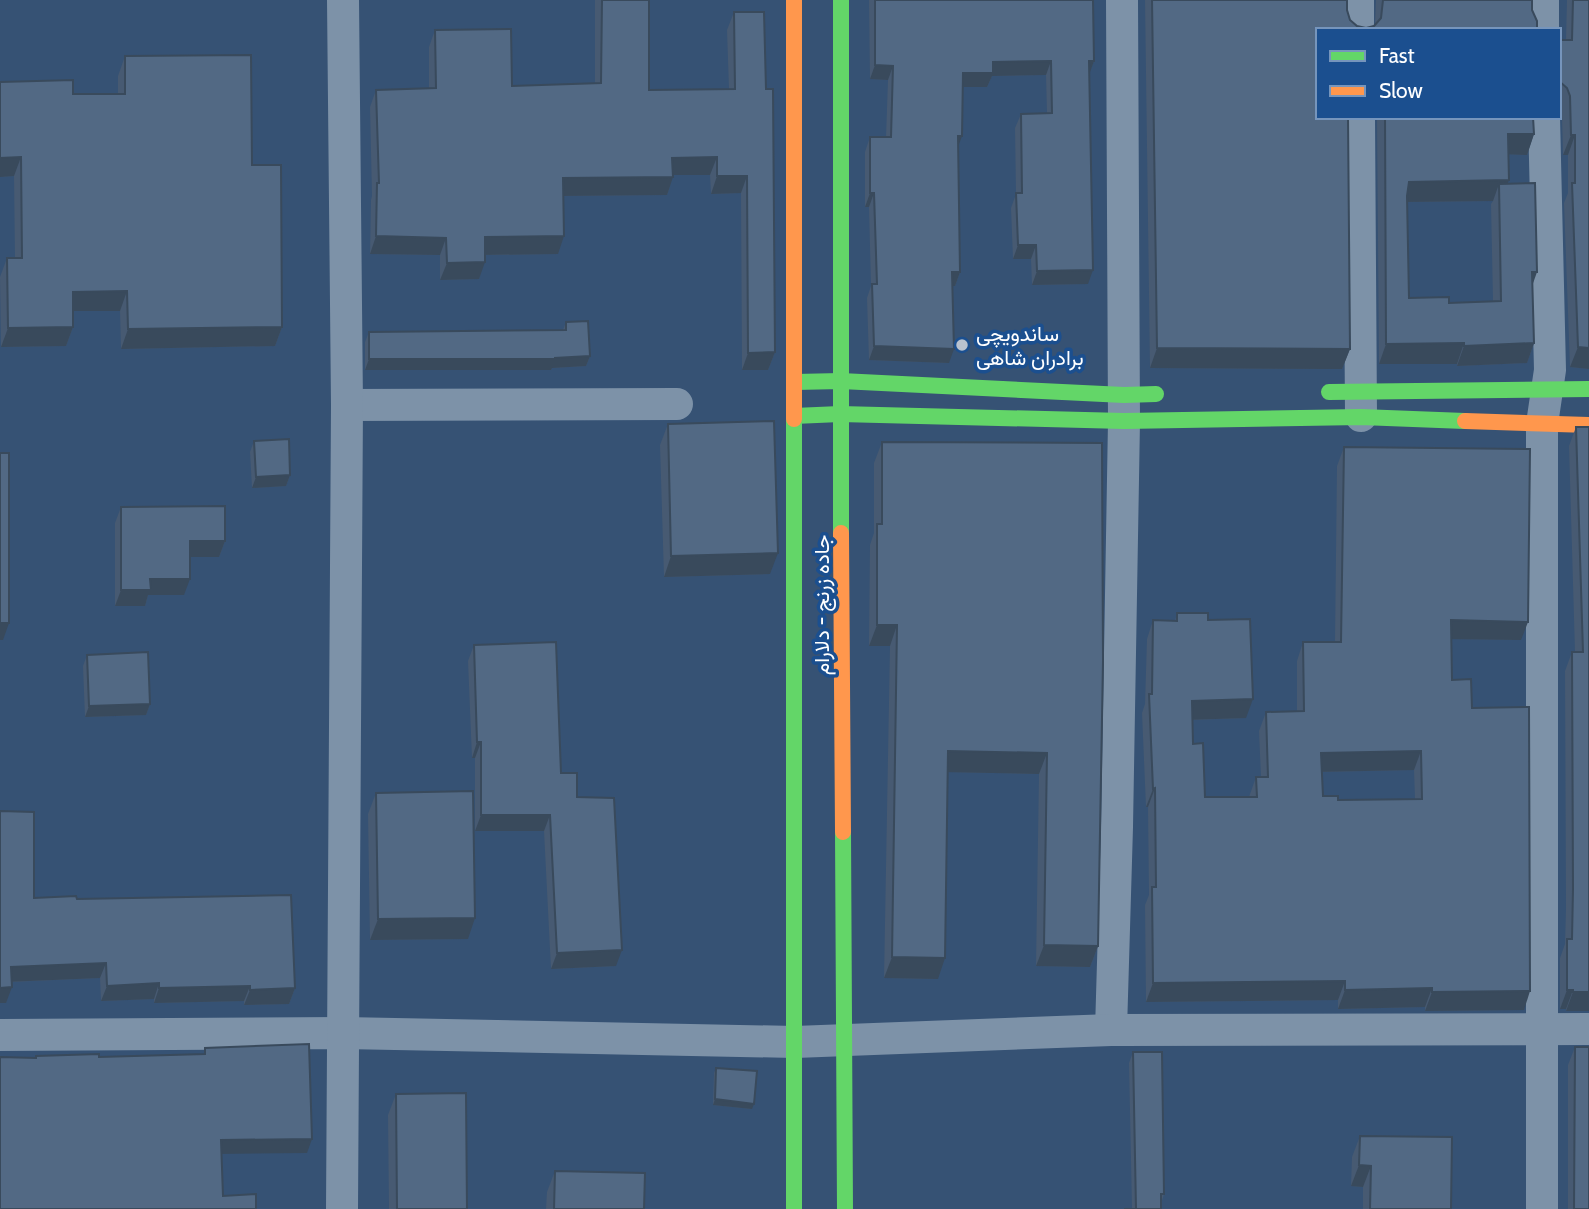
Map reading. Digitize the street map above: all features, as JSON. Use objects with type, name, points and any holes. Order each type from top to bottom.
[{"type":"main road","name":"جاده زرنج - دلارام","points":[[794,0],[794,1209]]},
{"type":"main road","name":"جاده زرنج - دلارام","points":[[841,0],[840,414],[845,1209]]},
{"type":"main road","points":[[794,382],[841,381],[1124,408],[1175,394]]},
{"type":"main road","points":[[794,416],[1361,404],[1547,389],[1589,389]]},
{"type":"main road","points":[[1307,392],[1361,404],[1542,424],[1589,425]]},
{"type":"street","points":[[342,0],[347,405],[342,1209]]},
{"type":"street","points":[[1111,1030],[1124,408],[1122,0]]},
{"type":"street","points":[[1358,0],[1358,28]]},
{"type":"street","points":[[1543,0],[1543,28]]},
{"type":"street","points":[[1359,119],[1361,404]]},
{"type":"street","points":[[1542,1209],[1542,424],[1550,370],[1544,119]]},
{"type":"street","points":[[347,405],[677,404]]},
{"type":"street","points":[[0,1035],[344,1033],[795,1042],[1111,1030],[1589,1028]]},
{"type":"building","points":[[602,0],[649,0],[649,90],[735,89],[734,12],[764,12],[766,89],[773,89],[775,352],[748,353],[747,176],[717,176],[717,157],[672,158],[673,177],[563,178],[564,236],[485,237],[485,262],[447,263],[446,238],[376,236],[379,183],[376,90],[436,88],[435,30],[511,29],[512,86],[601,83]]},
{"type":"building","points":[[875,0],[1093,0],[1094,61],[1089,61],[1093,270],[1037,271],[1036,245],[1018,245],[1016,193],[1022,193],[1021,114],[1052,113],[1051,61],[993,62],[993,73],[963,73],[962,136],[958,136],[960,272],[952,272],[954,349],[874,346],[872,284],[877,284],[874,193],[870,193],[870,137],[891,137],[893,66],[875,65]]},
{"type":"building","points":[[1152,0],[1347,0],[1350,20],[1357,26],[1366,28],[1316,28],[1316,119],[1348,119],[1350,349],[1157,348]]},
{"type":"building","points":[[1383,0],[1532,0],[1532,10],[1537,28],[1366,28],[1374,26],[1381,18]]},
{"type":"building","points":[[1573,0],[1589,0],[1589,348],[1578,347],[1572,183],[1575,183],[1575,135],[1571,135],[1570,96],[1561,83],[1561,40],[1572,40]]},
{"type":"building","points":[[251,55],[252,165],[281,165],[282,327],[128,329],[127,291],[73,292],[73,327],[8,328],[7,258],[22,258],[21,157],[0,158],[0,82],[73,80],[73,94],[125,94],[125,56]]},
{"type":"building","points":[[1385,119],[1533,119],[1534,134],[1508,134],[1509,180],[1409,182],[1407,196],[1409,298],[1449,297],[1449,303],[1501,301],[1499,184],[1535,183],[1537,272],[1532,272],[1534,343],[1464,346],[1464,343],[1386,344]]},
{"type":"building","points":[[588,321],[590,356],[555,359],[369,359],[369,332],[566,330],[566,322]]},
{"type":"building","points":[[774,421],[778,553],[671,556],[668,424]]},
{"type":"building","points":[[1576,427],[1589,427],[1589,992],[1567,990],[1567,939],[1572,939],[1573,889],[1572,652],[1583,652]]},
{"type":"building","points":[[289,439],[290,475],[256,477],[254,441]]},
{"type":"building","points":[[882,442],[1102,443],[1103,661],[1098,946],[1044,945],[1047,753],[948,751],[945,958],[892,957],[897,625],[877,625],[877,524],[882,524]]},
{"type":"building","points":[[1344,447],[1530,449],[1528,622],[1451,620],[1452,680],[1471,679],[1472,708],[1529,707],[1530,991],[1432,992],[1432,988],[1345,990],[1345,981],[1153,983],[1155,788],[1153,789],[1149,694],[1152,694],[1153,620],[1177,621],[1177,613],[1208,613],[1208,620],[1250,619],[1253,699],[1192,701],[1193,744],[1203,743],[1205,797],[1257,797],[1256,777],[1268,777],[1266,712],[1304,711],[1303,642],[1341,642]],"holes":[[[1421,751],[1422,799],[1338,800],[1338,796],[1323,796],[1321,753]]]},
{"type":"building","points":[[0,453],[9,453],[9,623],[0,623]]},
{"type":"building","points":[[225,506],[225,541],[190,541],[190,579],[150,579],[151,590],[121,590],[121,507]]},
{"type":"building","points":[[556,642],[561,773],[577,773],[577,797],[614,798],[622,950],[557,953],[550,815],[481,815],[481,742],[477,742],[474,645]]},
{"type":"building","points":[[148,652],[150,704],[89,706],[87,655]]},
{"type":"building","points":[[473,791],[475,918],[378,919],[376,793]]},
{"type":"building","points":[[0,811],[34,812],[34,898],[291,895],[295,988],[159,988],[159,983],[107,986],[106,963],[11,967],[12,987],[0,988]]},
{"type":"building","points":[[309,1044],[312,1139],[221,1140],[223,1196],[256,1194],[256,1209],[0,1209],[0,1057],[205,1054],[205,1048]]},
{"type":"building","points":[[1575,1047],[1589,1047],[1589,1209],[1574,1209]]},
{"type":"building","points":[[1133,1052],[1162,1052],[1164,1194],[1161,1194],[1161,1209],[1136,1209]]},
{"type":"building","points":[[716,1068],[757,1071],[754,1104],[715,1099]]},
{"type":"building","points":[[466,1093],[467,1209],[397,1209],[396,1094]]},
{"type":"building","points":[[1360,1136],[1452,1137],[1451,1209],[1370,1209],[1371,1166],[1359,1165]]},
{"type":"building","points":[[555,1171],[645,1173],[644,1209],[554,1209]]},
{"type":"traffic: fast","points":[[841,0],[841,533]]},
{"type":"traffic: fast","points":[[795,382],[841,381],[1124,395],[1156,394]]},
{"type":"traffic: fast","points":[[1329,392],[1589,389]]},
{"type":"traffic: fast","points":[[794,416],[840,414],[1124,421],[1361,417],[1465,421]]},
{"type":"traffic: fast","points":[[794,419],[794,1209]]},
{"type":"traffic: fast","points":[[843,832],[845,1209]]},
{"type":"traffic: slow","points":[[794,0],[794,419]]},
{"type":"traffic: slow","points":[[1465,421],[1589,425]]},
{"type":"traffic: slow","points":[[841,533],[843,832]]},
{"type":"place","name":"ساندویچی برادران شاهی","points":[[962,345]]}]
